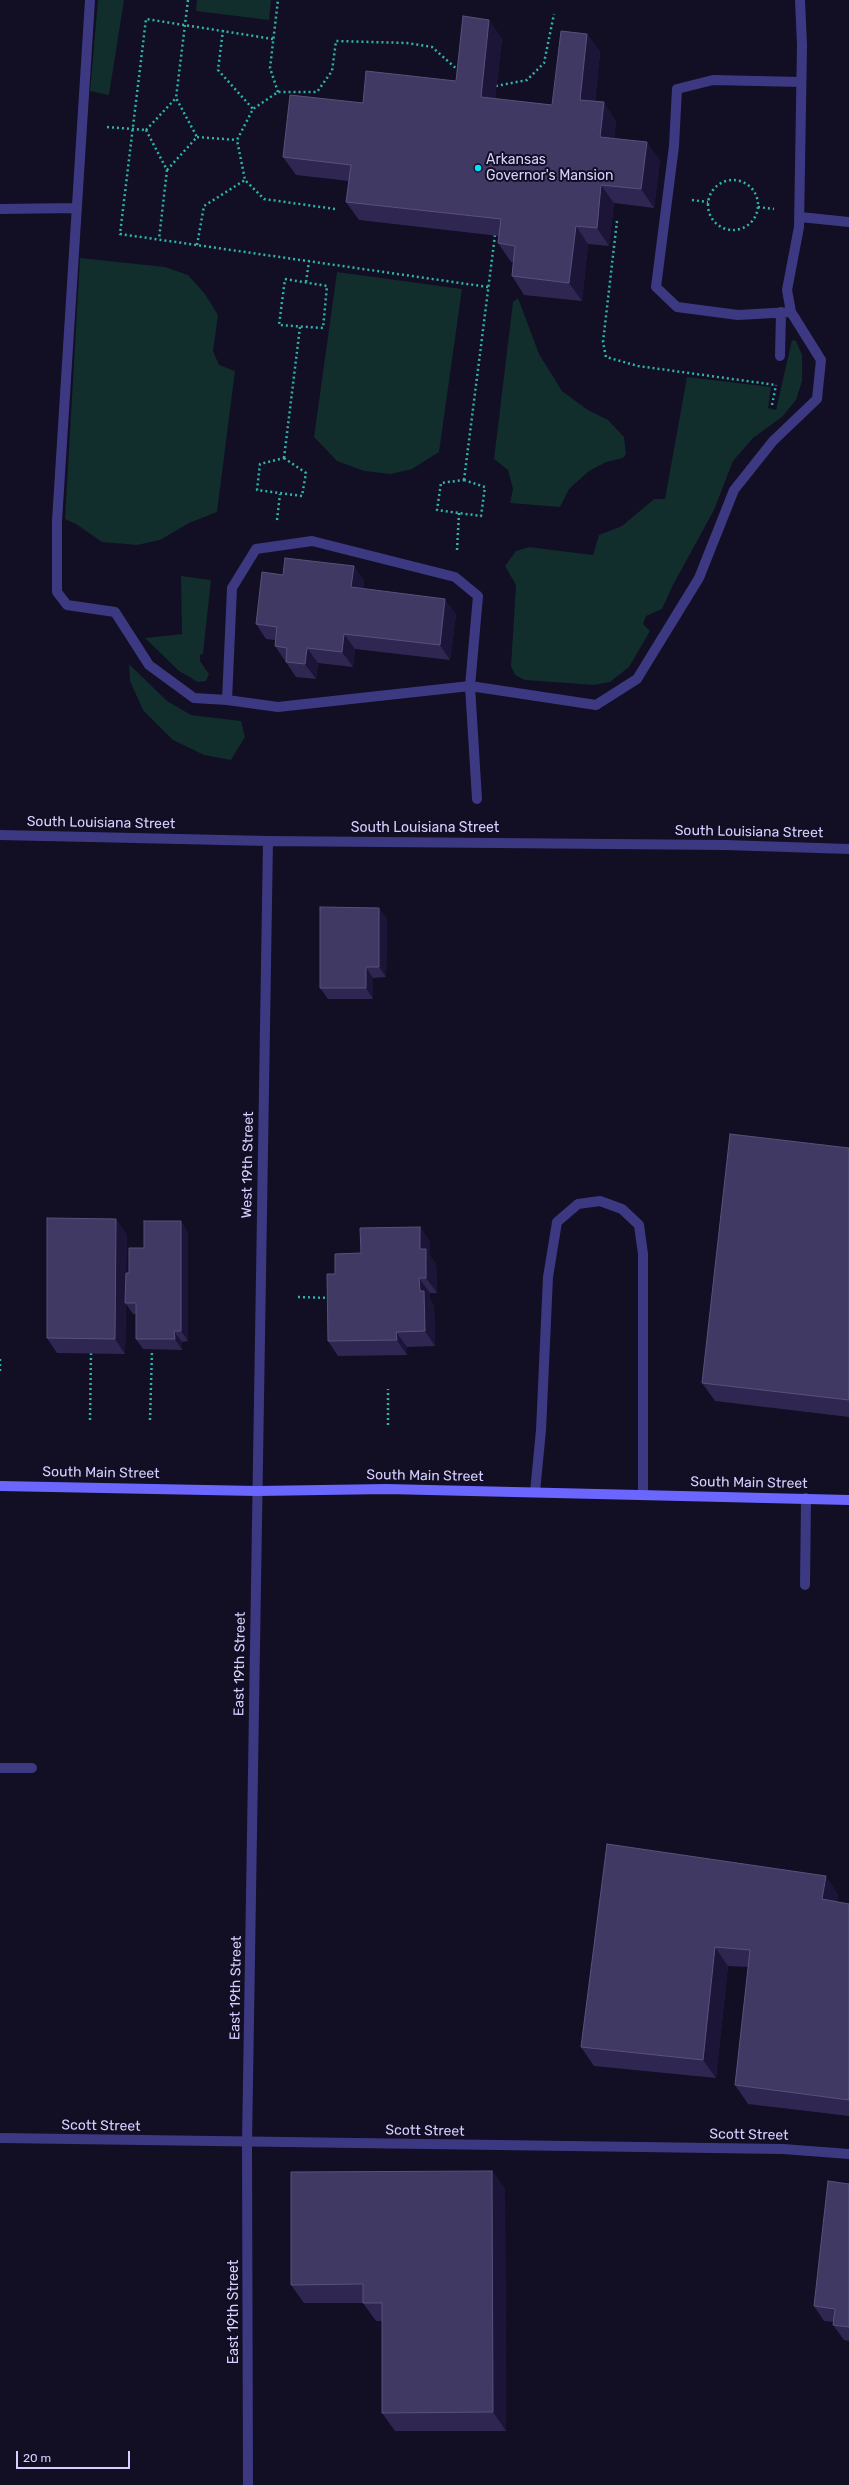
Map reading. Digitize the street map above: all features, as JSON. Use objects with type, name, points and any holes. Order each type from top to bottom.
[{"type":"main road","name":"South Main Street","points":[[0,1486],[257,1491],[387,1489],[849,1500]]},
{"type":"street","points":[[90,0],[57,521],[57,592],[67,605],[115,612],[149,665],[194,698],[227,700],[278,707],[470,686],[596,705],[637,678],[699,578],[734,490],[772,441],[817,399],[821,360],[791,312],[787,290],[800,217],[802,45],[800,0]]},
{"type":"street","points":[[791,312],[738,314],[677,307],[656,286],[674,146],[677,89],[713,80],[801,82]]},
{"type":"street","points":[[0,209],[76,208]]},
{"type":"street","points":[[800,217],[849,222]]},
{"type":"street","points":[[780,356],[781,312]]},
{"type":"street","points":[[227,700],[232,588],[256,549],[312,541],[454,577],[478,596],[470,686],[478,798]]},
{"type":"street","name":"South Louisiana Street","points":[[0,835],[268,841],[717,845],[849,849]]},
{"type":"street","name":"West 19th Street","points":[[257,1491],[268,841]]},
{"type":"street","points":[[535,1492],[541,1430],[548,1277],[557,1222],[578,1204],[600,1201],[622,1209],[639,1225],[643,1254],[643,1494]]},
{"type":"street","name":"East 19th Street","points":[[248,2485],[247,2143],[257,1491]]},
{"type":"street","points":[[805,1585],[806,1498]]},
{"type":"street","points":[[0,1768],[32,1768]]},
{"type":"street","name":"Scott Street","points":[[0,2138],[247,2143],[783,2149],[849,2154]]},
{"type":"path","points":[[188,0],[176,98],[198,138]]},
{"type":"path","points":[[278,0],[272,39],[270,68],[278,92]]},
{"type":"path","points":[[496,86],[527,80],[544,63],[554,14]]},
{"type":"path","points":[[272,39],[224,30],[146,19],[120,234],[488,287]]},
{"type":"path","points":[[224,30],[218,70],[253,109]]},
{"type":"path","points":[[335,210],[264,199],[245,180],[237,140],[253,109],[278,92],[317,92],[332,71],[336,41],[407,43],[432,47],[465,76]]},
{"type":"path","points":[[146,130],[176,98]]},
{"type":"path","points":[[82,124],[146,130]]},
{"type":"path","points":[[146,130],[167,170],[159,239]]},
{"type":"path","points":[[167,170],[198,138],[237,140]]},
{"type":"path","points":[[197,245],[204,206],[245,180]]},
{"type":"path","points":[[734,180],[749,186],[754,192],[757,207],[755,215],[743,227],[726,229],[712,219],[708,202],[714,188],[719,184],[734,180]]},
{"type":"path","points":[[757,207],[776,210]]},
{"type":"path","points":[[617,221],[603,342],[606,357],[638,366],[776,385]]},
{"type":"path","points":[[464,480],[495,235]]},
{"type":"path","points":[[306,282],[309,261]]},
{"type":"path","points":[[285,279],[327,286],[323,328],[300,327],[279,325],[285,279]]},
{"type":"path","points":[[284,458],[300,327]]},
{"type":"path","points":[[771,406],[778,379]]},
{"type":"path","points":[[284,458],[306,473],[302,496],[257,490],[260,464],[284,458]]},
{"type":"path","points":[[464,480],[485,487],[481,516],[459,513],[437,510],[441,483],[464,480]]},
{"type":"path","points":[[454,577],[459,513]]},
{"type":"path","points":[[298,1297],[336,1298]]},
{"type":"path","points":[[150,1420],[152,1350]]},
{"type":"path","points":[[90,1420],[91,1353]]},
{"type":"path","points":[[0,1356],[0,1370]]},
{"type":"path","points":[[388,1389],[388,1425]]},
{"type":"green space","points":[[98,0],[124,0],[109,95],[90,91]]},
{"type":"green space","points":[[197,0],[271,0],[269,20],[196,11]]},
{"type":"green space","points":[[80,258],[165,267],[188,275],[205,294],[218,315],[213,351],[219,365],[235,371],[217,512],[189,523],[160,540],[137,545],[102,542],[76,524],[65,519]]},
{"type":"green space","points":[[337,272],[462,289],[439,452],[412,469],[391,474],[364,471],[337,461],[314,437]]},
{"type":"green space","points":[[518,298],[539,354],[562,391],[588,410],[608,420],[624,437],[626,454],[623,458],[606,462],[589,471],[569,489],[560,507],[510,503],[513,489],[508,470],[494,459],[513,302]]},
{"type":"green space","points":[[792,340],[796,341],[802,355],[802,381],[796,400],[782,417],[753,438],[733,461],[714,510],[673,585],[662,609],[646,616],[643,624],[650,631],[629,667],[610,682],[594,685],[525,680],[515,675],[511,666],[516,585],[505,566],[516,551],[529,547],[593,555],[599,535],[622,526],[654,499],[665,499],[687,377],[771,387],[768,408],[776,410]]},
{"type":"green space","points":[[181,576],[211,580],[203,654],[200,655],[200,661],[209,674],[206,681],[198,682],[179,671],[145,638],[182,634]]},
{"type":"green space","points":[[129,664],[167,701],[191,715],[241,721],[245,737],[231,760],[204,755],[173,740],[143,710],[130,681]]},
{"type":"building","name":"Arkansas Governor's Mansion","points":[[463,16],[489,20],[481,97],[552,105],[561,31],[587,34],[580,100],[604,102],[600,137],[647,142],[641,189],[601,185],[597,228],[576,226],[569,283],[512,276],[515,246],[498,243],[501,219],[346,202],[351,165],[283,157],[290,95],[363,103],[366,71],[456,81]]},
{"type":"building","points":[[285,558],[354,566],[351,587],[445,599],[440,645],[344,634],[342,652],[307,648],[305,664],[286,662],[287,648],[275,646],[277,627],[256,624],[262,572],[283,575]]},
{"type":"building","points":[[320,907],[379,908],[379,967],[366,967],[366,988],[320,988]]},
{"type":"building","points":[[730,1134],[849,1148],[849,1400],[702,1383]]},
{"type":"building","points":[[47,1218],[116,1219],[115,1339],[47,1338]]},
{"type":"building","points":[[144,1221],[181,1221],[181,1331],[174,1331],[175,1339],[136,1339],[136,1303],[125,1303],[126,1273],[129,1273],[129,1248],[144,1248]]},
{"type":"building","points":[[420,1227],[420,1249],[426,1249],[426,1278],[419,1278],[420,1291],[424,1291],[425,1331],[396,1332],[397,1340],[328,1341],[327,1274],[335,1274],[335,1254],[361,1253],[360,1228]]},
{"type":"building","points":[[607,1844],[826,1876],[822,1899],[849,1904],[849,2100],[735,2085],[750,1950],[715,1947],[703,2060],[581,2047]]},
{"type":"building","points":[[492,2171],[493,2412],[382,2413],[382,2303],[363,2303],[363,2284],[291,2285],[291,2172]]},
{"type":"building","points":[[828,2181],[849,2184],[849,2327],[833,2325],[835,2309],[814,2306]]},
{"type":"place","name":"Arkansas Governor's Mansion","points":[[478,168]]}]
